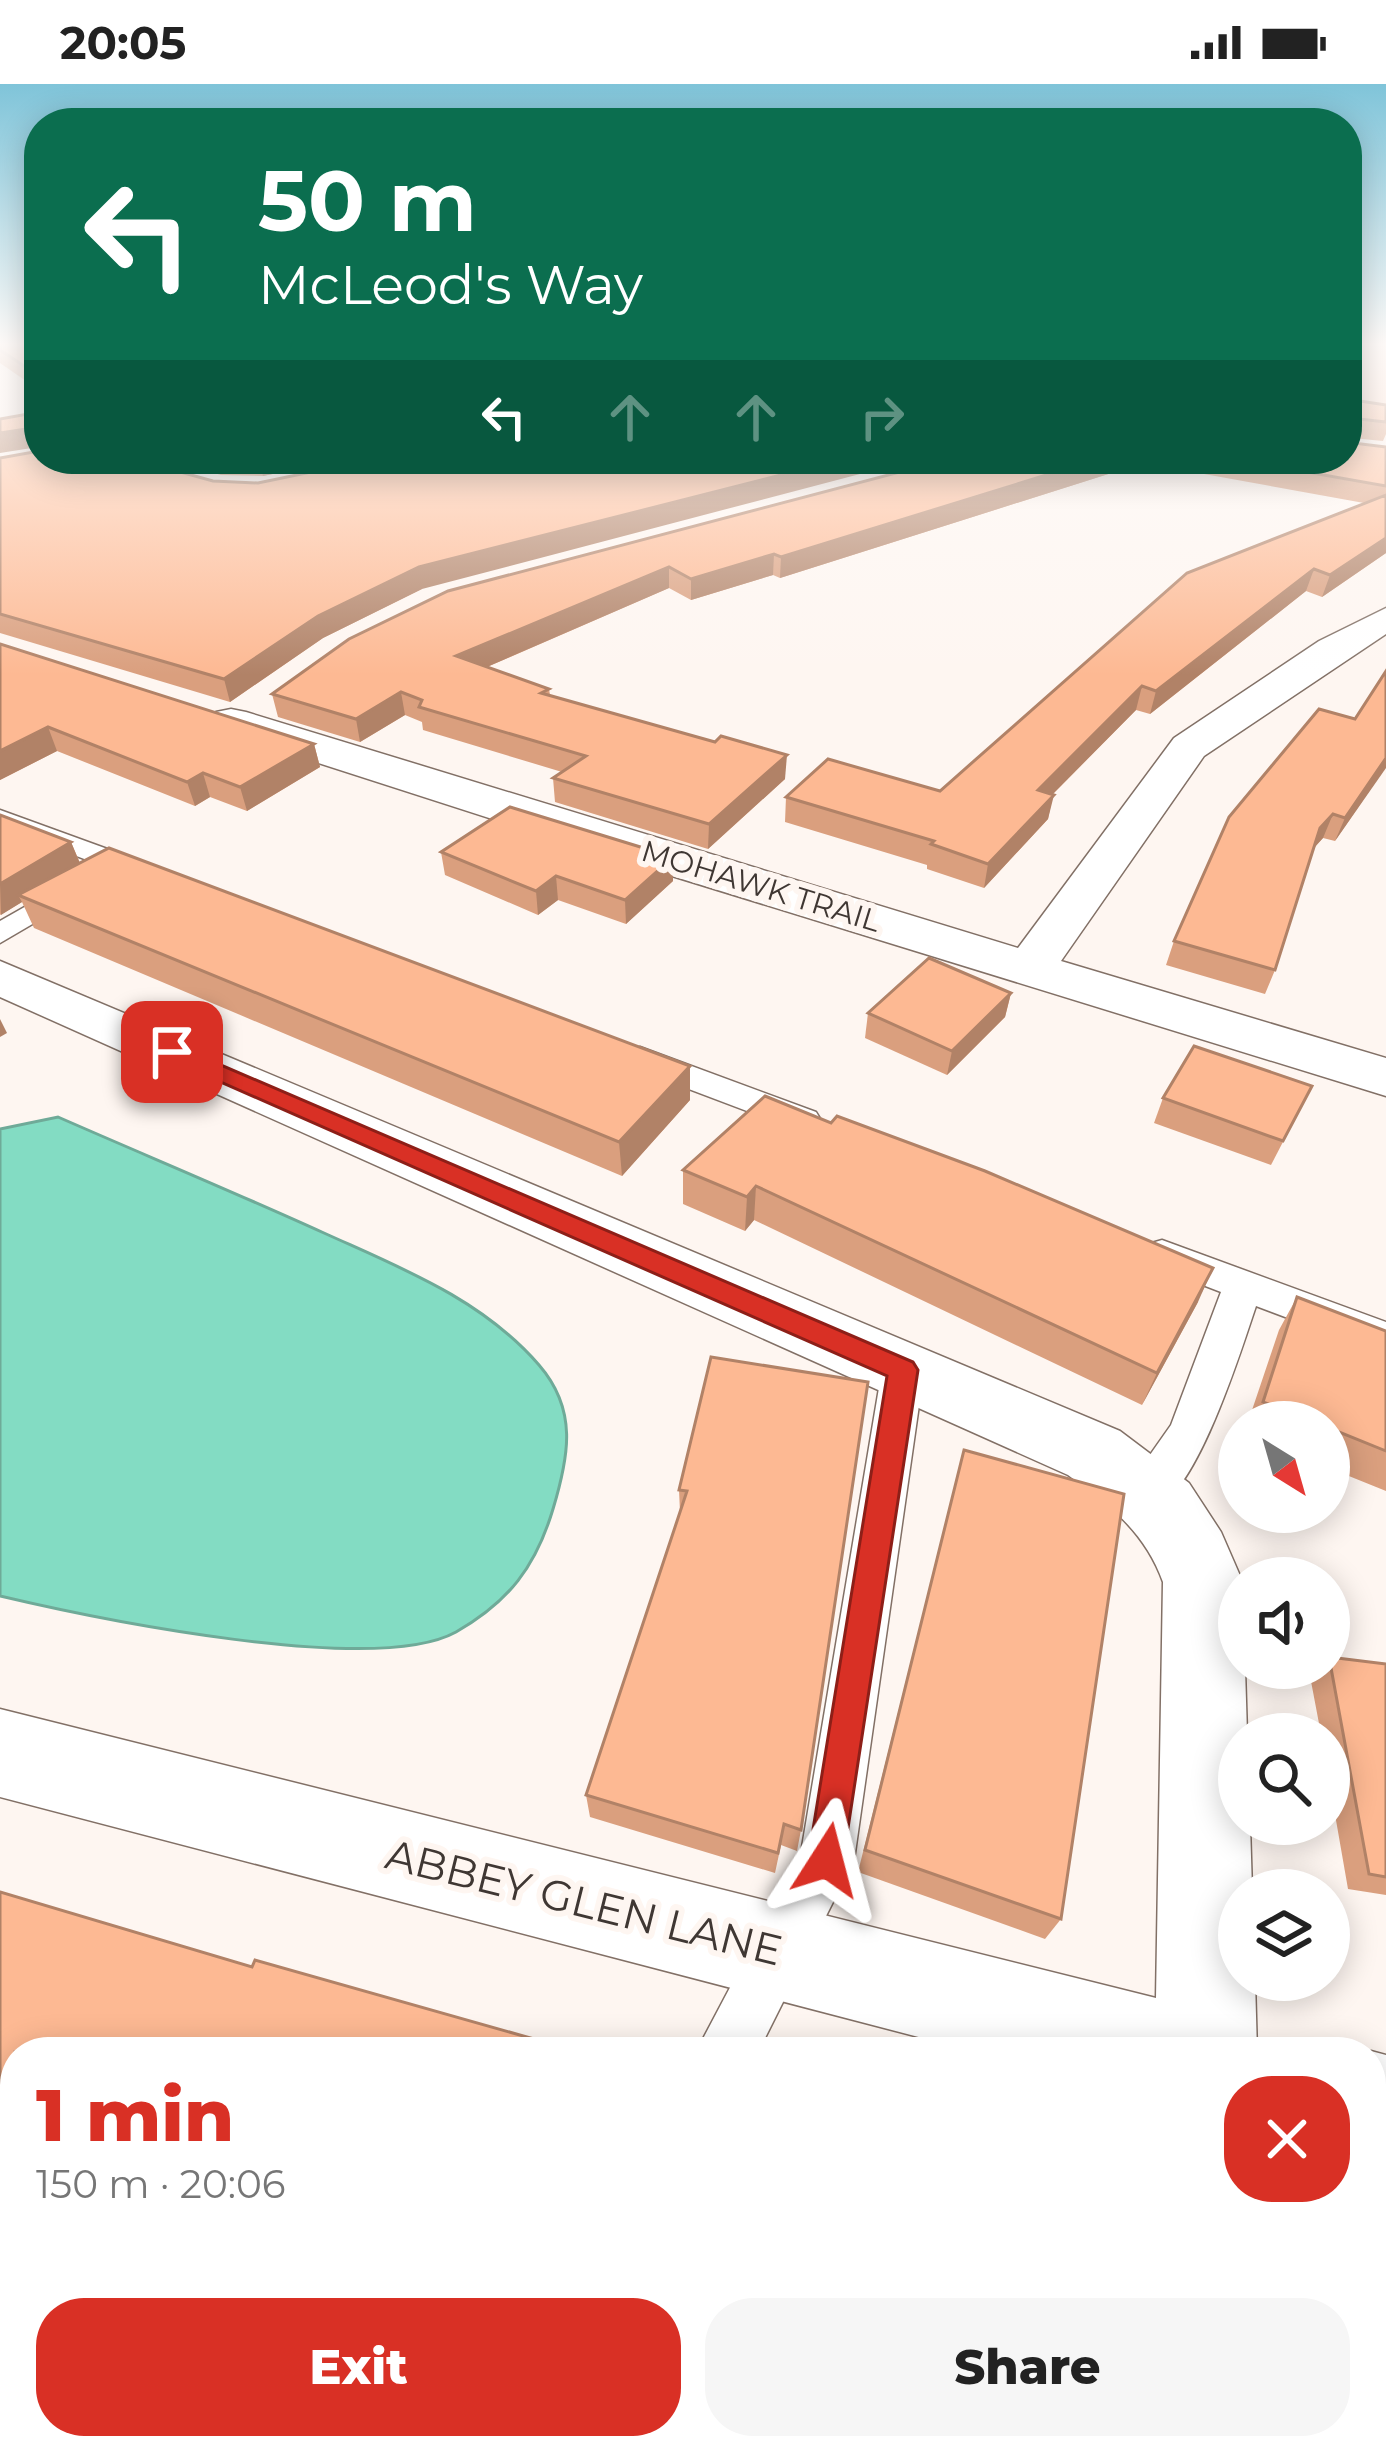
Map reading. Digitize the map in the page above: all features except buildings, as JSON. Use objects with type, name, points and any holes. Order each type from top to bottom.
[{"type":"street","points":[[1031,966],[1190,747],[1332,649],[1386,619]]},
{"type":"street","points":[[1332,649],[1386,660]]},
{"type":"street","name":"MOHAWK TRAIL","points":[[234,710],[624,845],[1386,1077]]},
{"type":"street","points":[[0,976],[1094,1453],[1148,1489],[1184,1530],[1203,1582],[1206,2037]]},
{"type":"street","name":"ABBEY GLEN LANE","points":[[0,1753],[1110,2037]]},
{"type":"lane","points":[[0,818],[183,886]]},
{"type":"lane","points":[[0,934],[116,862]]},
{"type":"lane","points":[[603,1044],[846,1136]]},
{"type":"lane","points":[[1133,1244],[1386,1339]]},
{"type":"lane","points":[[1148,1489],[1190,1434],[1244,1285]]},
{"type":"lane","points":[[734,2037],[827,1860],[903,1370]]},
{"type":"shaded area","points":[[58,1117],[411,1273],[492,1321],[539,1365],[560,1399],[566,1452],[538,1548],[506,1595],[456,1632],[417,1644],[364,1648],[232,1639],[0,1596],[0,1129]]},
{"type":"route","points":[[172,1052],[903,1370],[827,1860]]}]
